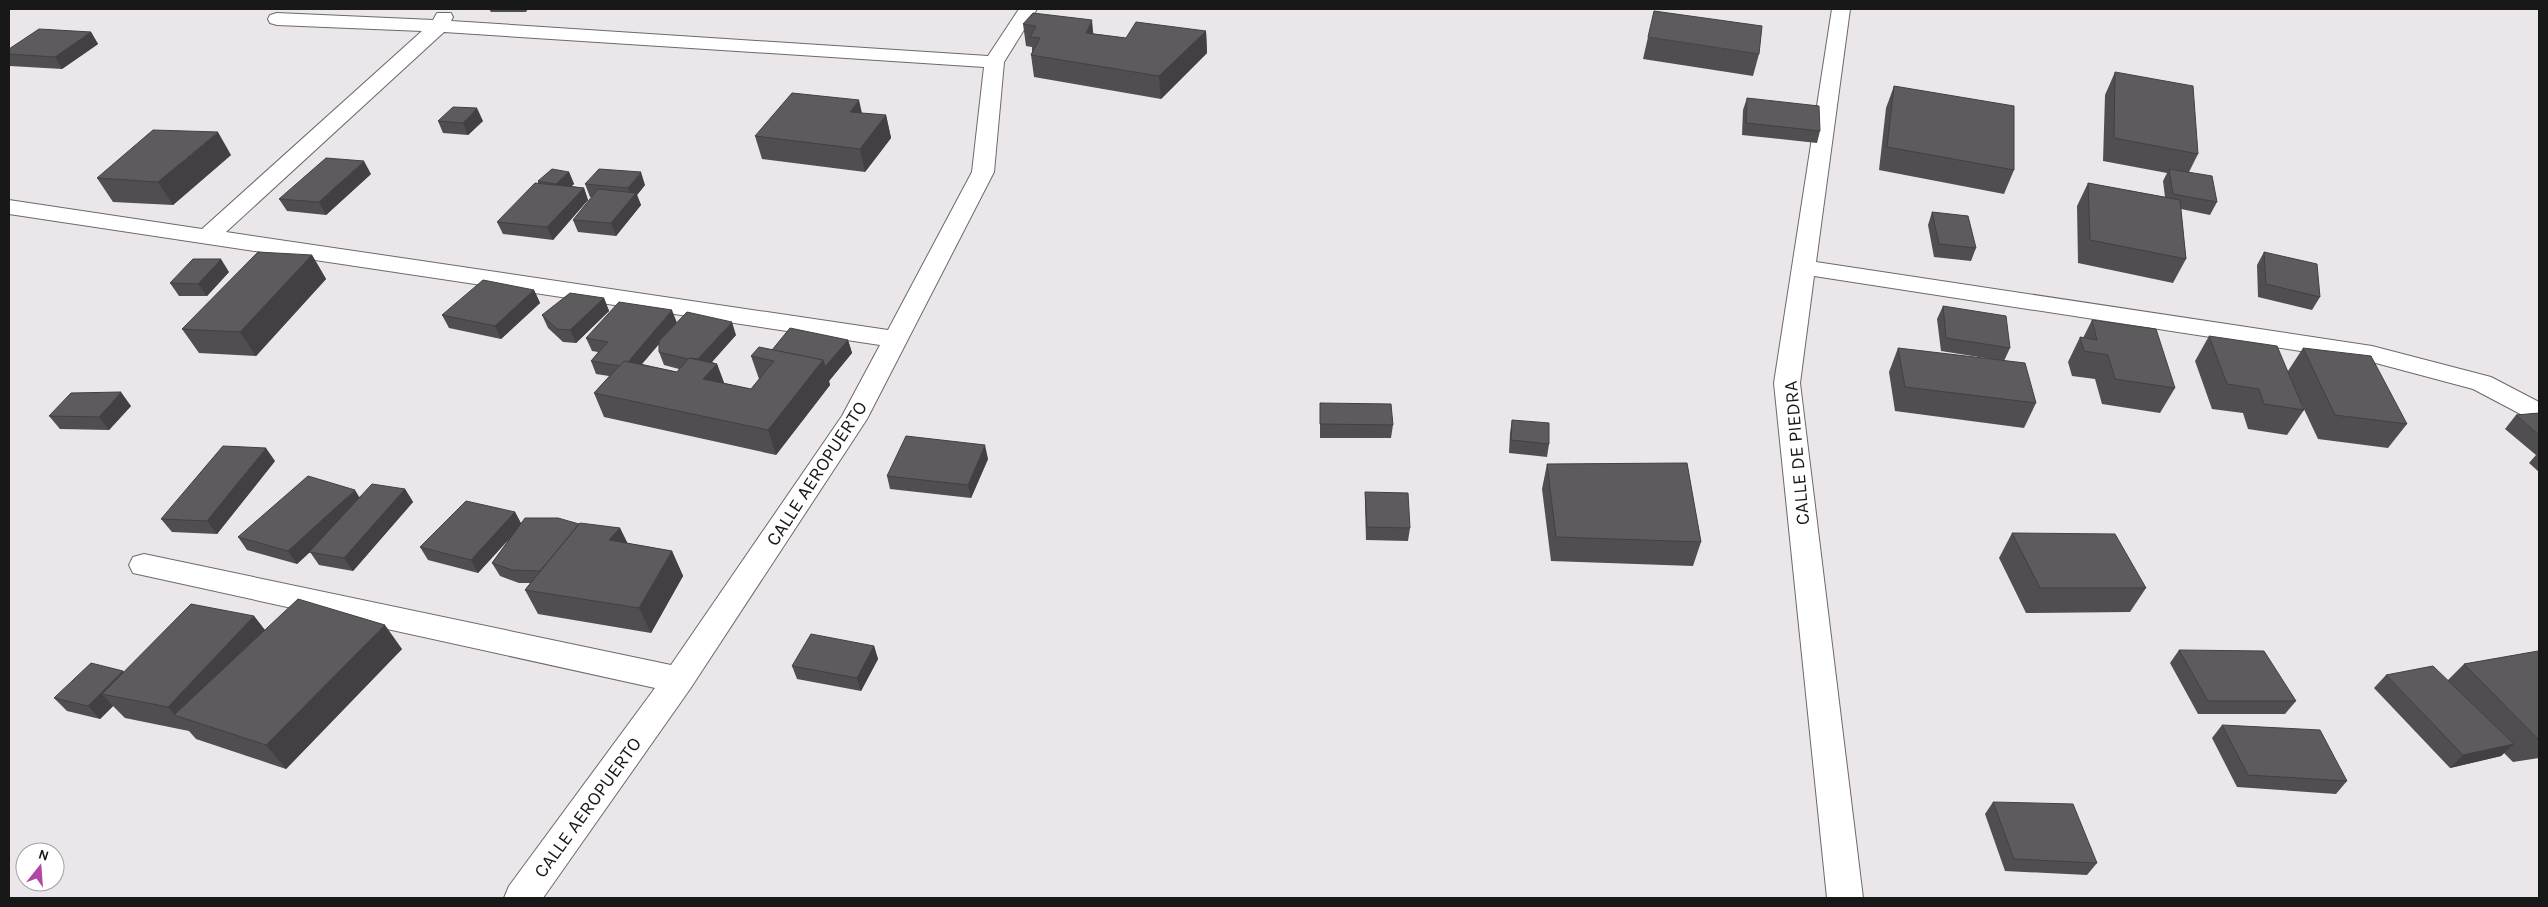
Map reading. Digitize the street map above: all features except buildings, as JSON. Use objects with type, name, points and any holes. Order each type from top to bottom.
[{"type":"street","name":"CALLE AEROPUERTO","points":[[522,898],[678,680],[854,418],[983,172],[994,62],[1028,9]]},
{"type":"street","name":"CALLE DE PIEDRA","points":[[1841,9],[1787,384],[1845,898]]},
{"type":"street","points":[[209,235],[444,17]]},
{"type":"street","points":[[277,20],[444,17],[994,62]]},
{"type":"street","points":[[9,207],[209,235],[895,339]]},
{"type":"street","points":[[1803,267],[2372,354],[2482,383],[2539,413]]},
{"type":"street","points":[[144,565],[678,680]]}]
